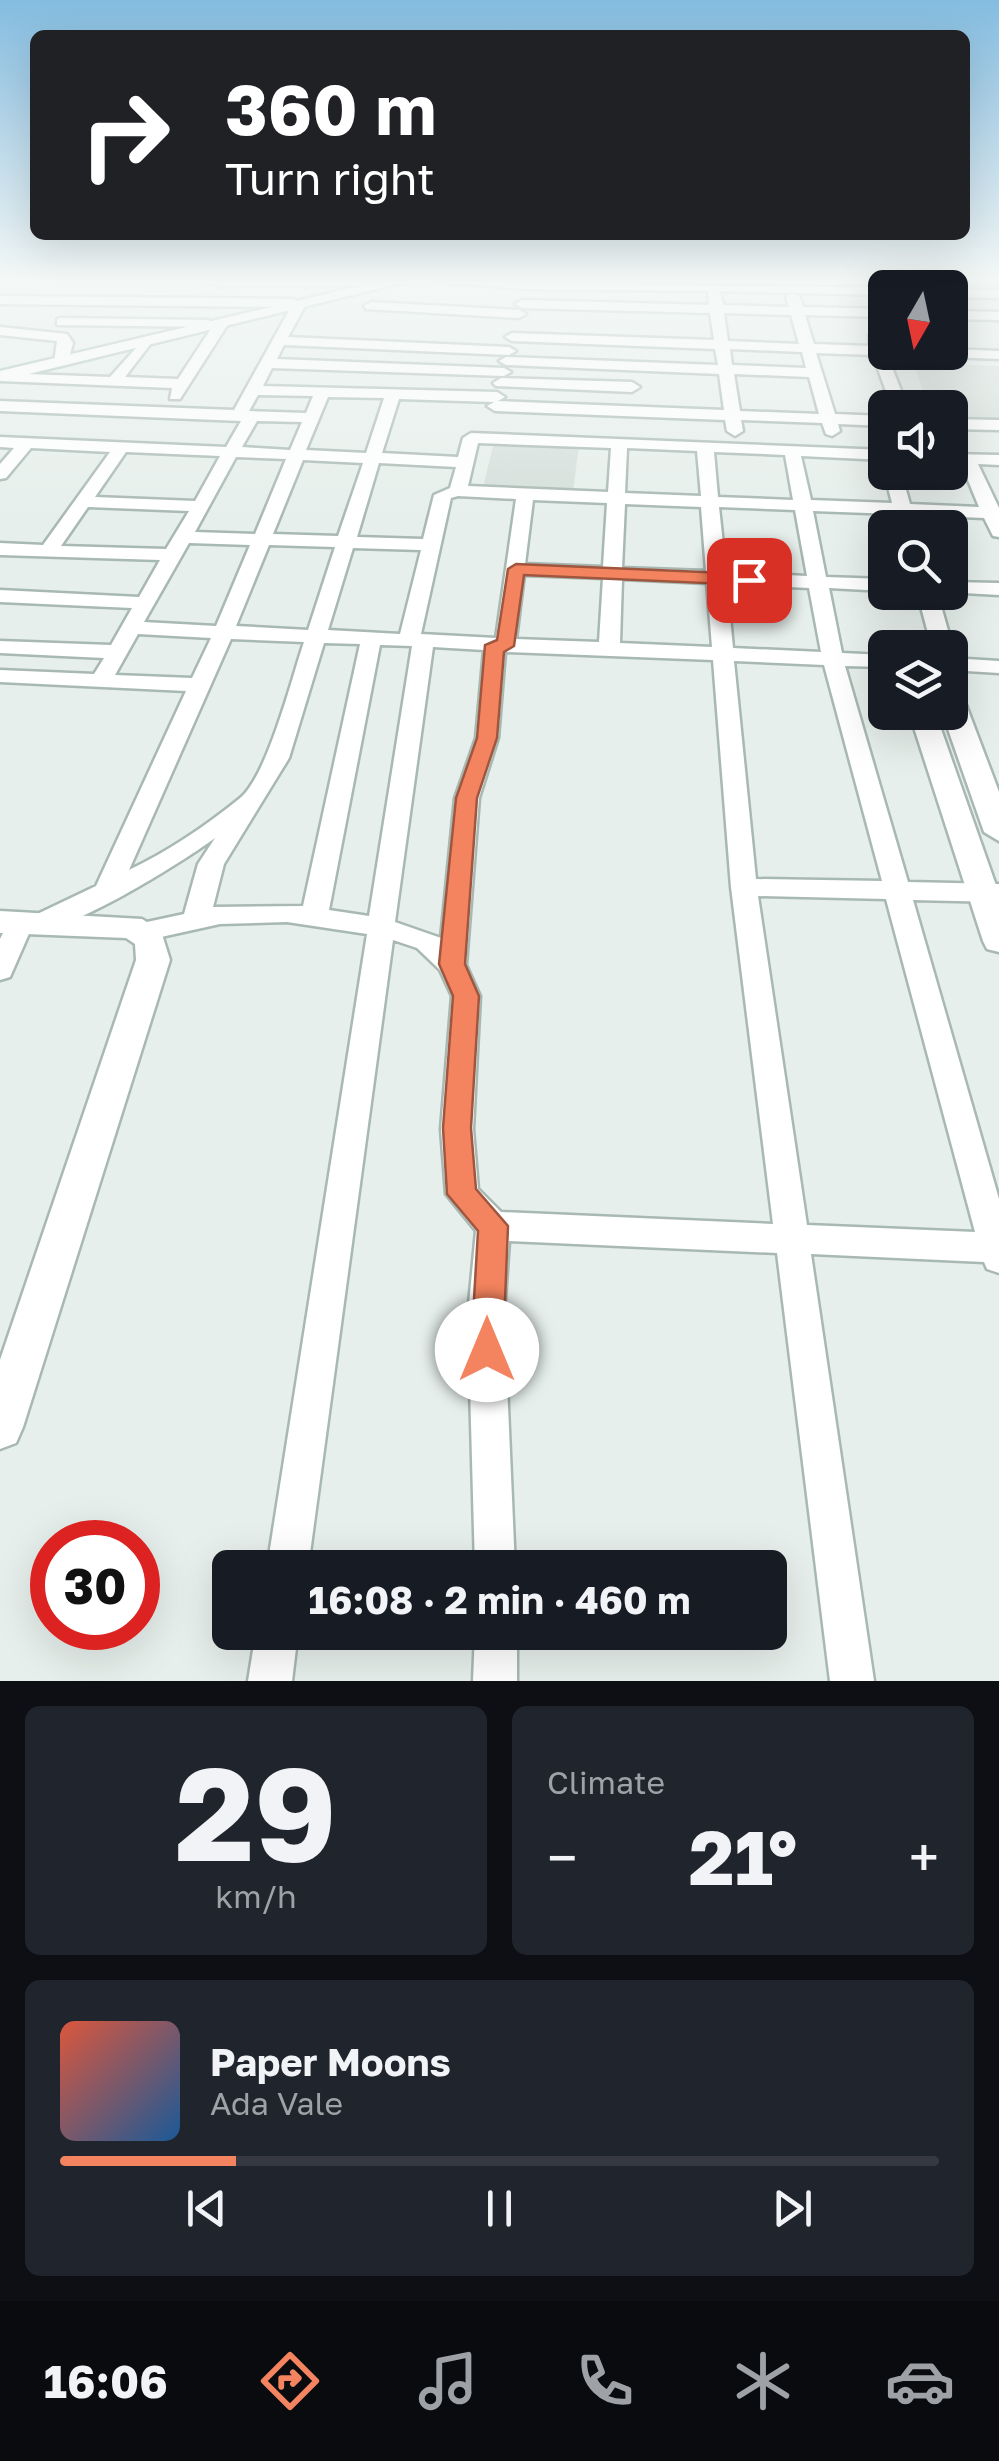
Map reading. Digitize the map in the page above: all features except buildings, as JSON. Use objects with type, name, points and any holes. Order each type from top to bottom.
[{"type":"street","points":[[0,376],[68,360]]},
{"type":"street","points":[[114,381],[131,360]]},
{"type":"street","points":[[164,413],[195,360]]},
{"type":"street","points":[[445,360],[632,387]]},
{"type":"street","points":[[467,360],[632,412],[868,420]]},
{"type":"street","points":[[487,438],[506,360]]},
{"type":"street","points":[[253,390],[393,394],[545,360]]},
{"type":"street","points":[[609,650],[616,498],[632,412],[632,360]]},
{"type":"street","points":[[724,360],[738,448]]},
{"type":"street","points":[[811,360],[838,453]]},
{"type":"street","points":[[101,680],[250,420],[241,412],[268,363],[504,369],[632,366],[815,373]]},
{"type":"street","points":[[0,376],[183,384]]},
{"type":"street","points":[[105,894],[224,632],[258,540],[322,392]]},
{"type":"street","points":[[196,920],[211,864],[277,758],[393,394]]},
{"type":"street","points":[[0,406],[310,418]]},
{"type":"street","points":[[968,424],[999,425]]},
{"type":"street","points":[[458,491],[471,438],[868,454]]},
{"type":"street","points":[[0,442],[465,462]]},
{"type":"street","points":[[0,474],[27,443]]},
{"type":"street","points":[[48,551],[122,447]]},
{"type":"street","points":[[705,447],[744,888],[852,1681]]},
{"type":"street","points":[[20,922],[104,924],[142,932],[196,920],[270,914],[379,927],[427,941],[452,964],[466,996],[457,1128],[462,1194],[493,1226],[998,1252],[832,659],[792,450]]},
{"type":"street","points":[[968,458],[999,460]]},
{"type":"street","points":[[968,473],[995,512],[999,532]]},
{"type":"street","points":[[290,1550],[416,642],[442,495],[458,491],[802,505],[868,513]]},
{"type":"street","points":[[452,964],[466,798],[487,738],[525,494]]},
{"type":"street","points":[[82,502],[199,506]]},
{"type":"street","points":[[968,514],[995,512]]},
{"type":"street","points":[[182,537],[431,545]]},
{"type":"street","points":[[0,549],[172,555]]},
{"type":"street","points":[[516,569],[868,584]]},
{"type":"street","points":[[968,589],[999,590]]},
{"type":"street","points":[[0,596],[145,603]]},
{"type":"street","points":[[132,628],[868,660]]},
{"type":"street","points":[[314,917],[371,639]]},
{"type":"street","points":[[0,647],[118,652]]},
{"type":"street","points":[[968,665],[999,667]]},
{"type":"street","points":[[0,676],[200,685]]},
{"type":"street","points":[[929,730],[991,893],[999,940]]},
{"type":"street","points":[[962,730],[999,832]]},
{"type":"street","points":[[0,970],[20,922],[105,894],[165,864],[255,795]]},
{"type":"street","points":[[744,888],[991,893]]},
{"type":"street","points":[[0,1427],[153,960],[153,942],[142,932]]},
{"type":"street","points":[[493,1226],[486,1314],[494,1550]]},
{"type":"street","points":[[270,1681],[274,1650]]},
{"type":"street","points":[[494,1681],[495,1650]]},
{"type":"shaded area","points":[[999,366],[999,422],[968,421],[968,390],[923,390],[916,370]]},
{"type":"shaded area","points":[[494,442],[579,445],[573,491],[483,487]]},
{"type":"route","points":[[487,1350],[493,1226],[462,1194],[457,1128],[466,996],[452,964],[466,798],[487,738],[495,645],[505,646],[516,569],[749,580]]}]
